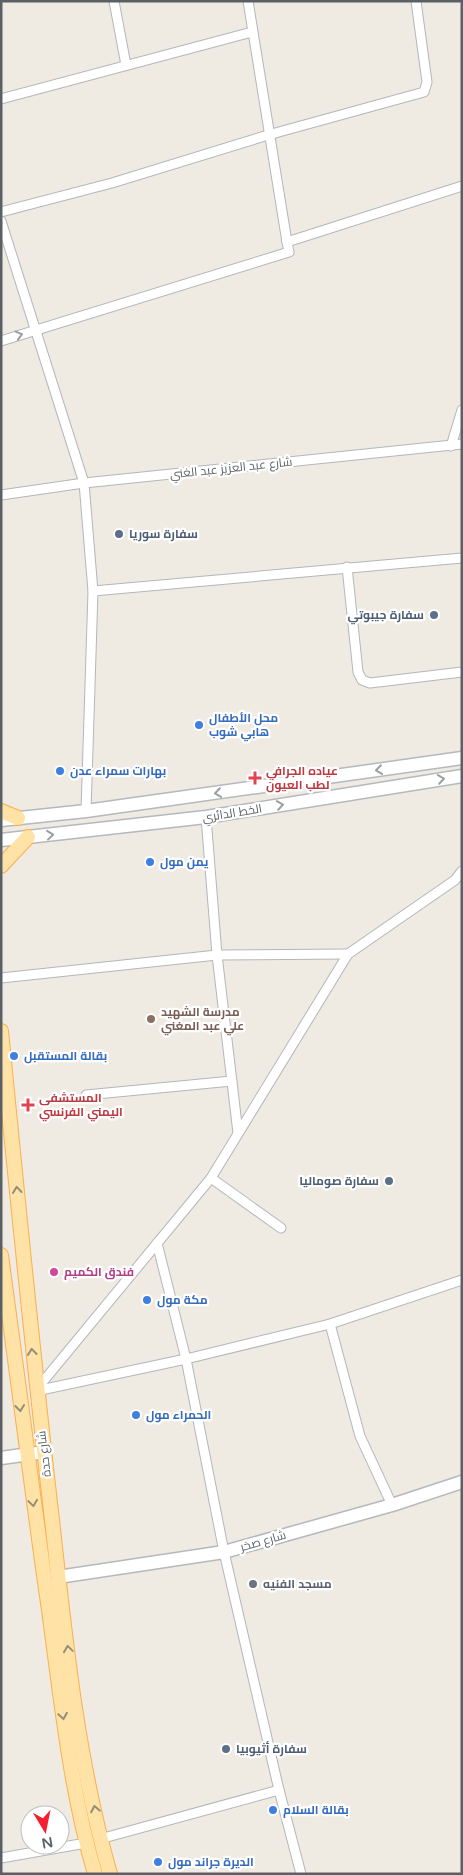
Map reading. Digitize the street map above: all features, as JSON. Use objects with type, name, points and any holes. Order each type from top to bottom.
[{"type":"main road","name":"الخط الدائري","points":[[1,820],[86,811],[462,758]]},
{"type":"main road","name":"الخط الدائري","points":[[1,840],[206,817],[462,776]]},
{"type":"main road","points":[[1,812],[18,818]]},
{"type":"main road","points":[[1,866],[28,838]]},
{"type":"main road","name":"شارع حدة","points":[[1,1031],[36,1391],[58,1577],[76,1710],[100,1839],[110,1874]]},
{"type":"main road","name":"شارع حدة","points":[[1,1255],[5,1308],[63,1714],[86,1844],[96,1874]]},
{"type":"main road","points":[[2,1459],[44,1452]]},
{"type":"main road","name":"شارع صخر","points":[[58,1577],[224,1552],[392,1505],[462,1482]]},
{"type":"street","points":[[114,1],[126,65]]},
{"type":"street","points":[[1,340],[289,252],[268,135],[248,1]]},
{"type":"street","points":[[1,212],[112,183],[268,135],[424,92],[426,73],[416,1]]},
{"type":"street","points":[[1,99],[252,32]]},
{"type":"street","points":[[287,242],[462,186]]},
{"type":"street","points":[[1,221],[38,330],[84,484],[93,591],[86,811]]},
{"type":"street","points":[[451,446],[462,410]]},
{"type":"street","name":"شارع عبد العزيز عبد الغني","points":[[1,495],[84,484],[462,444]]},
{"type":"street","points":[[93,591],[462,558]]},
{"type":"street","points":[[347,567],[358,672],[362,680],[370,683],[462,672]]},
{"type":"street","points":[[206,817],[217,955],[238,1133]]},
{"type":"street","points":[[36,1391],[211,1178],[348,954],[456,880],[462,871]]},
{"type":"street","points":[[1,978],[217,955],[348,954]]},
{"type":"street","points":[[86,1095],[232,1081]]},
{"type":"street","points":[[211,1178],[281,1228]]},
{"type":"street","points":[[157,1243],[186,1359],[224,1552],[279,1790],[301,1874]]},
{"type":"street","points":[[36,1391],[186,1359],[330,1324],[462,1280]]},
{"type":"street","points":[[330,1324],[360,1436],[392,1505]]},
{"type":"street","points":[[100,1839],[279,1790]]},
{"type":"street","points":[[1,1858],[86,1844]]},
{"type":"place","name":"سفارة سوريا","points":[[119,534]]},
{"type":"place","name":"سفارة جيبوتي","points":[[434,615]]},
{"type":"place","name":"محل الأطفال هابي شوب","points":[[199,725]]},
{"type":"place","name":"بهارات سمراء عدن","points":[[60,771]]},
{"type":"place","name":"عياده الجرافي لطب العيون","points":[[255,778]]},
{"type":"place","name":"يمن مول","points":[[150,862]]},
{"type":"place","name":"مدرسة الشهيد علي عبد المغني","points":[[151,1019]]},
{"type":"place","name":"بقالة المستقبل","points":[[14,1056]]},
{"type":"place","name":"المستشفى اليمني الفرنسي","points":[[28,1105]]},
{"type":"place","name":"سفارة صوماليا","points":[[389,1181]]},
{"type":"place","name":"فندق الكميم","points":[[54,1272]]},
{"type":"place","name":"مكة مول","points":[[147,1300]]},
{"type":"place","name":"الحمراء مول","points":[[136,1415]]},
{"type":"place","name":"مسجد الفنيه","points":[[253,1584]]},
{"type":"place","name":"سفارة أثيوبيا","points":[[226,1749]]},
{"type":"place","name":"بقالة السلام","points":[[273,1810]]},
{"type":"place","name":"الديرة جراند مول","points":[[158,1862]]}]
